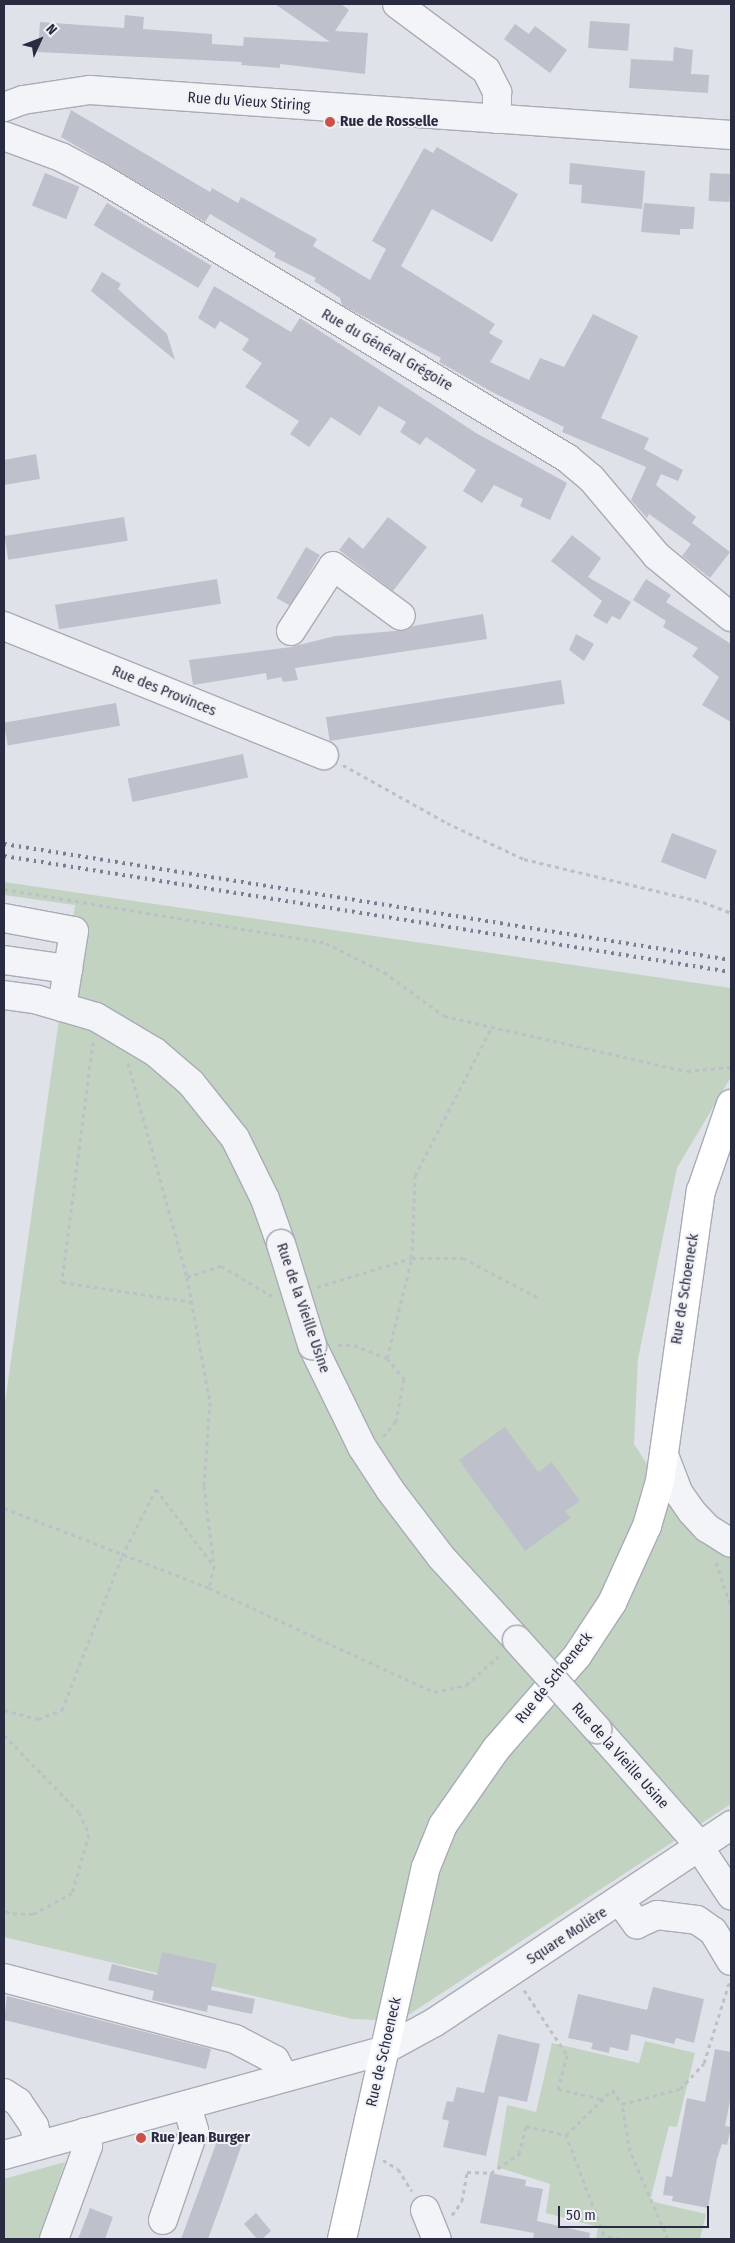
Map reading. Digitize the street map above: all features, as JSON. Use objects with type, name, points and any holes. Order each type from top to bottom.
[{"type":"main road","name":"Rue de Schoeneck","points":[[342,2239],[382,2051],[426,1867],[443,1825],[496,1748],[577,1656],[612,1603],[647,1526],[664,1455],[701,1191],[731,1104]]},
{"type":"street","points":[[396,4],[486,70],[497,92],[496,119],[731,135]]},
{"type":"street","name":"Rue du Vieux Stiring","points":[[4,107],[24,100],[90,90],[496,119]]},
{"type":"street","name":"Rue du Général Grégoire","points":[[4,136],[61,157],[99,177],[567,458],[608,496],[657,556],[731,617]]},
{"type":"street","points":[[291,631],[333,566],[401,616]]},
{"type":"street","name":"Rue des Provinces","points":[[4,626],[324,755]]},
{"type":"street","points":[[4,918],[74,931],[62,1007]]},
{"type":"street","points":[[4,960],[68,969]]},
{"type":"street","name":"Rue de la Vieille Usine","points":[[4,995],[62,1007],[96,1017],[126,1032],[190,1083],[217,1114],[250,1165],[281,1244],[312,1345],[367,1456],[441,1556],[597,1729],[699,1847]]},
{"type":"street","points":[[664,1455],[678,1492],[723,1550]]},
{"type":"street","name":"Square Molière","points":[[382,2051],[512,1972],[731,1825]]},
{"type":"street","points":[[699,1847],[731,1895]]},
{"type":"street","points":[[620,1901],[637,1924],[657,1915],[697,1920],[713,1931],[731,1961]]},
{"type":"street","points":[[4,1978],[235,2039],[275,2060],[284,2077]]},
{"type":"street","points":[[4,2155],[382,2051]]},
{"type":"street","points":[[4,2093],[18,2102],[34,2126],[38,2145]]},
{"type":"street","points":[[163,2220],[194,2130],[188,2105]]},
{"type":"street","points":[[54,2239],[88,2146],[86,2132]]},
{"type":"street","points":[[425,2210],[436,2238]]},
{"type":"path","points":[[324,755],[447,823],[524,859],[731,913]]},
{"type":"path","points":[[4,889],[326,943],[384,972],[444,1016],[688,1071],[731,1067]]},
{"type":"path","points":[[96,1017],[62,1282],[192,1302]]},
{"type":"path","points":[[387,1358],[412,1258],[415,1176],[492,1027]]},
{"type":"path","points":[[126,1032],[128,1071],[188,1277],[210,1402],[204,1486],[214,1566],[209,1588]]},
{"type":"path","points":[[313,1289],[412,1258],[463,1258],[539,1298]]},
{"type":"path","points":[[188,1277],[221,1266],[279,1300]]},
{"type":"path","points":[[312,1345],[354,1345],[387,1358],[404,1378],[396,1421],[367,1456]]},
{"type":"path","points":[[4,1710],[38,1719],[62,1710],[122,1556],[156,1489],[214,1566]]},
{"type":"path","points":[[4,1508],[122,1556],[209,1588],[434,1692],[466,1685],[517,1640]]},
{"type":"path","points":[[723,1550],[731,1607]]},
{"type":"path","points":[[4,1735],[80,1812],[89,1834],[72,1893],[33,1914],[9,1913],[4,1908]]},
{"type":"path","points":[[512,1972],[567,2055],[558,2089],[603,2099]]},
{"type":"path","points":[[622,2104],[680,2089],[704,2063],[731,1975]]},
{"type":"path","points":[[566,2135],[612,2090],[622,2104],[630,2151],[668,2239]]},
{"type":"path","points":[[436,2238],[462,2201],[467,2172],[491,2174],[519,2154],[526,2126],[566,2135]]},
{"type":"path","points":[[566,2135],[604,2235],[620,2239]]},
{"type":"path","points":[[360,2161],[380,2159],[398,2169],[425,2210]]},
{"type":"green space","points":[[4,882],[731,988],[731,1077],[677,1168],[638,1359],[634,1444],[658,1481],[731,1553],[731,1804],[399,2021],[352,2019],[4,1937],[4,1410],[75,905],[4,895]]},
{"type":"green space","points":[[645,2041],[695,2053],[677,2127],[669,2126],[650,2201],[706,2214],[700,2239],[596,2239],[598,2227],[546,2213],[550,2184],[497,2167],[507,2105],[536,2112],[552,2043],[639,2063]]},
{"type":"green space","points":[[65,2162],[39,2239],[4,2239],[4,2179]]},
{"type":"building","points":[[275,4],[341,4],[349,10],[335,31],[368,33],[365,74],[280,64],[280,68],[241,65],[242,62],[38,52],[40,22],[124,28],[125,15],[144,17],[143,29],[212,34],[212,44],[243,46],[244,37],[330,42]]},
{"type":"building","points":[[590,21],[630,24],[628,51],[588,48]]},
{"type":"building","points":[[515,24],[529,34],[535,26],[567,50],[550,73],[504,39]]},
{"type":"building","points":[[674,47],[693,50],[691,74],[709,75],[708,93],[629,88],[631,59],[673,61]]},
{"type":"building","points":[[71,110],[210,192],[212,188],[238,203],[241,197],[317,239],[313,246],[370,280],[386,249],[372,241],[424,148],[433,153],[437,147],[518,194],[492,242],[432,209],[401,266],[495,324],[489,333],[503,341],[490,362],[529,380],[540,358],[564,367],[593,314],[638,336],[601,418],[649,438],[644,449],[683,470],[678,481],[661,474],[656,485],[696,517],[692,523],[730,552],[710,578],[682,556],[691,544],[649,514],[647,518],[631,500],[646,467],[562,432],[564,427],[494,393],[439,362],[441,358],[342,305],[340,298],[314,281],[316,278],[274,257],[276,253],[210,214],[205,222],[61,137]]},
{"type":"building","points":[[570,163],[645,171],[642,209],[581,203],[582,185],[569,184]]},
{"type":"building","points":[[45,173],[79,187],[66,219],[32,205]]},
{"type":"building","points":[[710,173],[731,174],[730,202],[709,201]]},
{"type":"building","points":[[107,203],[212,266],[198,288],[94,225]]},
{"type":"building","points":[[644,203],[695,207],[693,229],[680,229],[680,235],[641,232]]},
{"type":"building","points":[[102,272],[121,284],[118,289],[167,334],[175,360],[91,291]]},
{"type":"building","points":[[214,286],[291,332],[300,318],[476,433],[567,483],[550,520],[520,506],[523,499],[494,485],[482,503],[463,491],[476,470],[426,437],[420,445],[400,432],[406,422],[379,406],[360,436],[331,417],[309,447],[290,434],[299,421],[245,387],[262,363],[242,350],[249,339],[220,321],[215,329],[198,318]]},
{"type":"building","points":[[36,454],[40,479],[4,485],[4,460]]},
{"type":"building","points":[[124,517],[128,541],[8,560],[4,536]]},
{"type":"building","points":[[388,517],[427,547],[393,591],[339,550],[349,537],[363,549]]},
{"type":"building","points":[[572,535],[601,558],[588,577],[631,602],[620,620],[612,616],[607,624],[593,616],[602,601],[551,561]]},
{"type":"building","points":[[306,547],[320,555],[290,606],[276,598]]},
{"type":"building","points":[[217,579],[221,604],[59,629],[55,605]]},
{"type":"building","points":[[646,579],[671,595],[666,602],[731,644],[731,722],[702,705],[719,677],[692,656],[698,648],[663,627],[666,621],[633,600]]},
{"type":"building","points":[[483,614],[487,639],[295,668],[298,680],[283,682],[281,677],[267,680],[266,673],[193,685],[189,660],[291,647],[335,636],[407,630],[413,626]]},
{"type":"building","points":[[576,634],[594,644],[584,661],[569,650]]},
{"type":"building","points":[[561,680],[565,704],[330,741],[326,717]]},
{"type":"building","points":[[116,703],[120,726],[8,745],[4,723]]},
{"type":"building","points":[[243,754],[248,777],[133,802],[128,779]]},
{"type":"building","points":[[672,833],[717,850],[706,879],[661,862]]},
{"type":"building","points":[[505,1427],[538,1472],[552,1462],[580,1501],[565,1511],[571,1518],[525,1551],[459,1460]]},
{"type":"building","points":[[162,1952],[217,1964],[211,1990],[255,1999],[252,2014],[208,2005],[207,2012],[152,2000],[154,1991],[108,1980],[112,1964],[157,1975]]},
{"type":"building","points":[[653,1987],[704,1999],[694,2043],[676,2038],[674,2044],[631,2034],[628,2051],[610,2047],[609,2053],[591,2049],[593,2043],[568,2038],[578,1994],[647,2010]]},
{"type":"building","points":[[7,1996],[211,2049],[206,2069],[4,2020]]},
{"type":"building","points":[[498,2034],[540,2044],[527,2102],[499,2096],[486,2156],[443,2147],[449,2121],[442,2119],[447,2101],[453,2102],[457,2087],[484,2093]]},
{"type":"building","points":[[715,2049],[731,2052],[731,2096],[725,2126],[731,2127],[727,2145],[722,2144],[717,2159],[708,2208],[672,2201],[673,2196],[663,2195],[666,2176],[672,2177],[687,2098],[705,2102]]},
{"type":"building","points":[[220,2133],[243,2141],[208,2239],[181,2239]]},
{"type":"building","points":[[490,2173],[526,2180],[525,2186],[543,2189],[537,2221],[590,2233],[589,2239],[533,2239],[534,2233],[480,2223]]},
{"type":"building","points":[[90,2208],[113,2217],[105,2239],[78,2239]]},
{"type":"building","points":[[256,2213],[271,2231],[262,2239],[257,2239],[244,2224]]},
{"type":"railway","points":[[4,844],[731,960]]},
{"type":"railway","points":[[4,856],[731,972]]},
{"type":"place","name":"Rue de Rosselle","points":[[330,122]]},
{"type":"place","name":"Rue Jean Burger","points":[[141,2138]]}]
